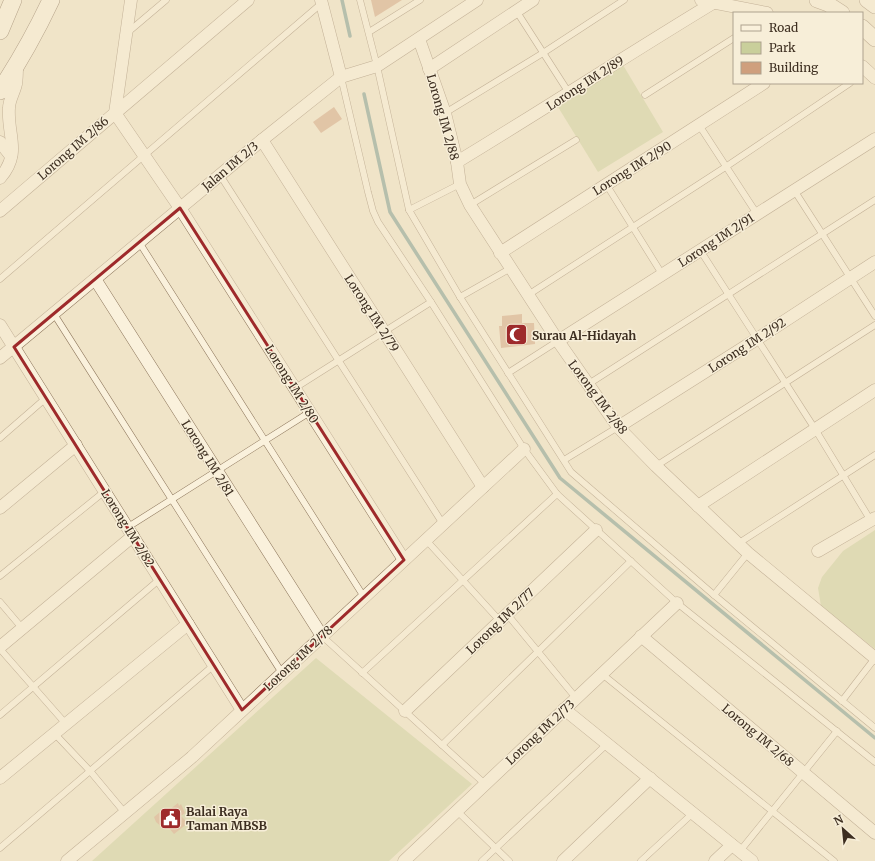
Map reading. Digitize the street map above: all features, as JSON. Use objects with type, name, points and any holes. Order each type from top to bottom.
[{"type":"main road","points":[[0,31],[13,0]]},
{"type":"main road","points":[[0,91],[41,22],[51,0]]},
{"type":"street","name":"Lorong IM 2/86","points":[[0,211],[115,113],[131,0]]},
{"type":"street","points":[[115,113],[248,0]]},
{"type":"street","name":"Jalan IM 2/3","points":[[0,358],[262,140],[341,77],[377,66],[477,0]]},
{"type":"street","points":[[429,69],[533,0]]},
{"type":"street","points":[[700,0],[762,12]]},
{"type":"street","points":[[817,0],[828,4],[840,12]]},
{"type":"street","points":[[867,0],[875,6]]},
{"type":"street","points":[[321,2],[341,77]]},
{"type":"street","name":"Lorong IM 2/89","points":[[457,162],[570,93],[622,58],[713,3]]},
{"type":"street","points":[[863,28],[875,39]]},
{"type":"street","name":"Lorong IM 2/88","points":[[419,39],[445,113],[457,162],[460,184],[470,205],[587,385],[618,427],[698,506],[748,553],[875,658]]},
{"type":"street","points":[[0,178],[8,167],[13,143],[8,110],[16,85],[17,64]]},
{"type":"street","name":"Lorong IM 2/90","points":[[500,252],[762,84]]},
{"type":"street","name":"Lorong IM 2/80","points":[[115,113],[180,208],[404,560]]},
{"type":"street","name":"Lorong IM 2/91","points":[[558,341],[875,139]]},
{"type":"street","name":"Lorong IM 2/79","points":[[262,140],[483,487]]},
{"type":"street","points":[[0,142],[11,156]]},
{"type":"street","name":"Lorong IM 2/92","points":[[618,427],[875,262]]},
{"type":"street","name":"Lorong IM 2/81","points":[[95,279],[322,636]]},
{"type":"street","name":"Lorong IM 2/82","points":[[0,325],[242,710]]},
{"type":"street","points":[[698,506],[875,390]]},
{"type":"street","points":[[0,508],[76,445]]},
{"type":"street","name":"Lorong IM 2/78","points":[[67,861],[192,757],[524,449]]},
{"type":"street","points":[[818,551],[873,519]]},
{"type":"street","name":"Lorong IM 2/77","points":[[405,712],[596,530]]},
{"type":"street","points":[[0,648],[130,532]]},
{"type":"street","name":"Lorong IM 2/73","points":[[404,861],[677,603]]},
{"type":"street","points":[[0,778],[188,624]]},
{"type":"street","name":"Lorong IM 2/68","points":[[641,636],[875,833]]},
{"type":"street","points":[[564,710],[752,861]]},
{"type":"street","points":[[563,861],[650,778]]},
{"type":"street","points":[[715,861],[736,848]]},
{"type":"lane","points":[[126,34],[166,0]]},
{"type":"lane","points":[[360,0],[377,66],[409,210],[460,297],[571,472],[714,595],[875,728]]},
{"type":"lane","points":[[369,32],[420,0]]},
{"type":"lane","points":[[445,113],[543,53],[624,0]]},
{"type":"lane","points":[[0,279],[321,2]]},
{"type":"lane","points":[[516,12],[570,93]]},
{"type":"lane","points":[[645,95],[733,39]]},
{"type":"lane","points":[[341,77],[373,211],[383,230],[524,449],[557,494],[677,603],[875,762]]},
{"type":"lane","points":[[528,295],[727,166],[849,84]]},
{"type":"lane","points":[[699,125],[757,214]]},
{"type":"lane","points":[[470,205],[576,140]]},
{"type":"lane","points":[[220,175],[443,524]]},
{"type":"lane","points":[[409,210],[460,184]]},
{"type":"lane","points":[[606,184],[662,274]]},
{"type":"lane","points":[[794,190],[875,316]]},
{"type":"lane","points":[[587,385],[875,200]]},
{"type":"lane","points":[[139,242],[364,597]]},
{"type":"lane","points":[[700,250],[873,519]]},
{"type":"lane","points":[[460,297],[511,268]]},
{"type":"lane","points":[[295,388],[430,302]]},
{"type":"lane","points":[[54,314],[282,673]]},
{"type":"lane","points":[[656,466],[875,325]]},
{"type":"lane","points":[[508,373],[558,341]]},
{"type":"lane","points":[[0,438],[46,398]]},
{"type":"lane","points":[[130,532],[172,499],[310,412]]},
{"type":"lane","points":[[564,460],[618,427]]},
{"type":"lane","points":[[739,543],[875,455]]},
{"type":"lane","points":[[0,576],[105,491]]},
{"type":"lane","points":[[362,673],[557,494]]},
{"type":"lane","points":[[426,540],[463,580],[504,617],[538,652],[576,698]]},
{"type":"lane","points":[[714,595],[748,553]]},
{"type":"lane","points":[[442,745],[631,561]]},
{"type":"lane","points":[[0,715],[160,579]]},
{"type":"lane","points":[[0,602],[22,628]]},
{"type":"lane","points":[[322,636],[485,784]]},
{"type":"lane","points":[[0,648],[66,724]]},
{"type":"lane","points":[[842,701],[875,658]]},
{"type":"lane","points":[[0,848],[214,665]]},
{"type":"lane","points":[[602,674],[834,861]]},
{"type":"lane","points":[[736,848],[772,811],[837,731]]},
{"type":"lane","points":[[54,733],[90,771],[125,813]]},
{"type":"lane","points":[[482,861],[607,744]]},
{"type":"lane","points":[[457,811],[509,861]]},
{"type":"lane","points":[[641,861],[693,813]]},
{"type":"highlighted area","points":[[180,208],[404,560],[242,710],[14,347]]},
{"type":"green space","points":[[623,65],[663,132],[598,172],[558,107]]},
{"type":"green space","points":[[875,530],[875,649],[821,606],[818,588],[822,577],[843,551]]},
{"type":"green space","points":[[316,658],[472,784],[389,861],[92,861]]},
{"type":"building","points":[[371,0],[402,0],[375,17]]},
{"type":"building","points":[[334,107],[342,119],[321,133],[313,122]]},
{"type":"building","name":"Surau Al-Hidayah","points":[[522,314],[522,323],[534,323],[535,344],[501,348],[499,326],[502,326],[502,316]]},
{"type":"building","name":"Balai Raya Taman MBSB","points":[[178,803],[179,806],[181,804],[185,813],[181,816],[188,823],[174,834],[169,828],[164,829],[156,822],[154,817],[160,812],[164,814]]},
{"type":"waterway","points":[[342,0],[350,36]]},
{"type":"waterway","points":[[364,94],[390,212],[560,478],[875,738]]},
{"type":"place","name":"Surau Al-Hidayah","points":[[517,335]]},
{"type":"place","name":"Balai Raya Taman MBSB","points":[[171,818]]}]
